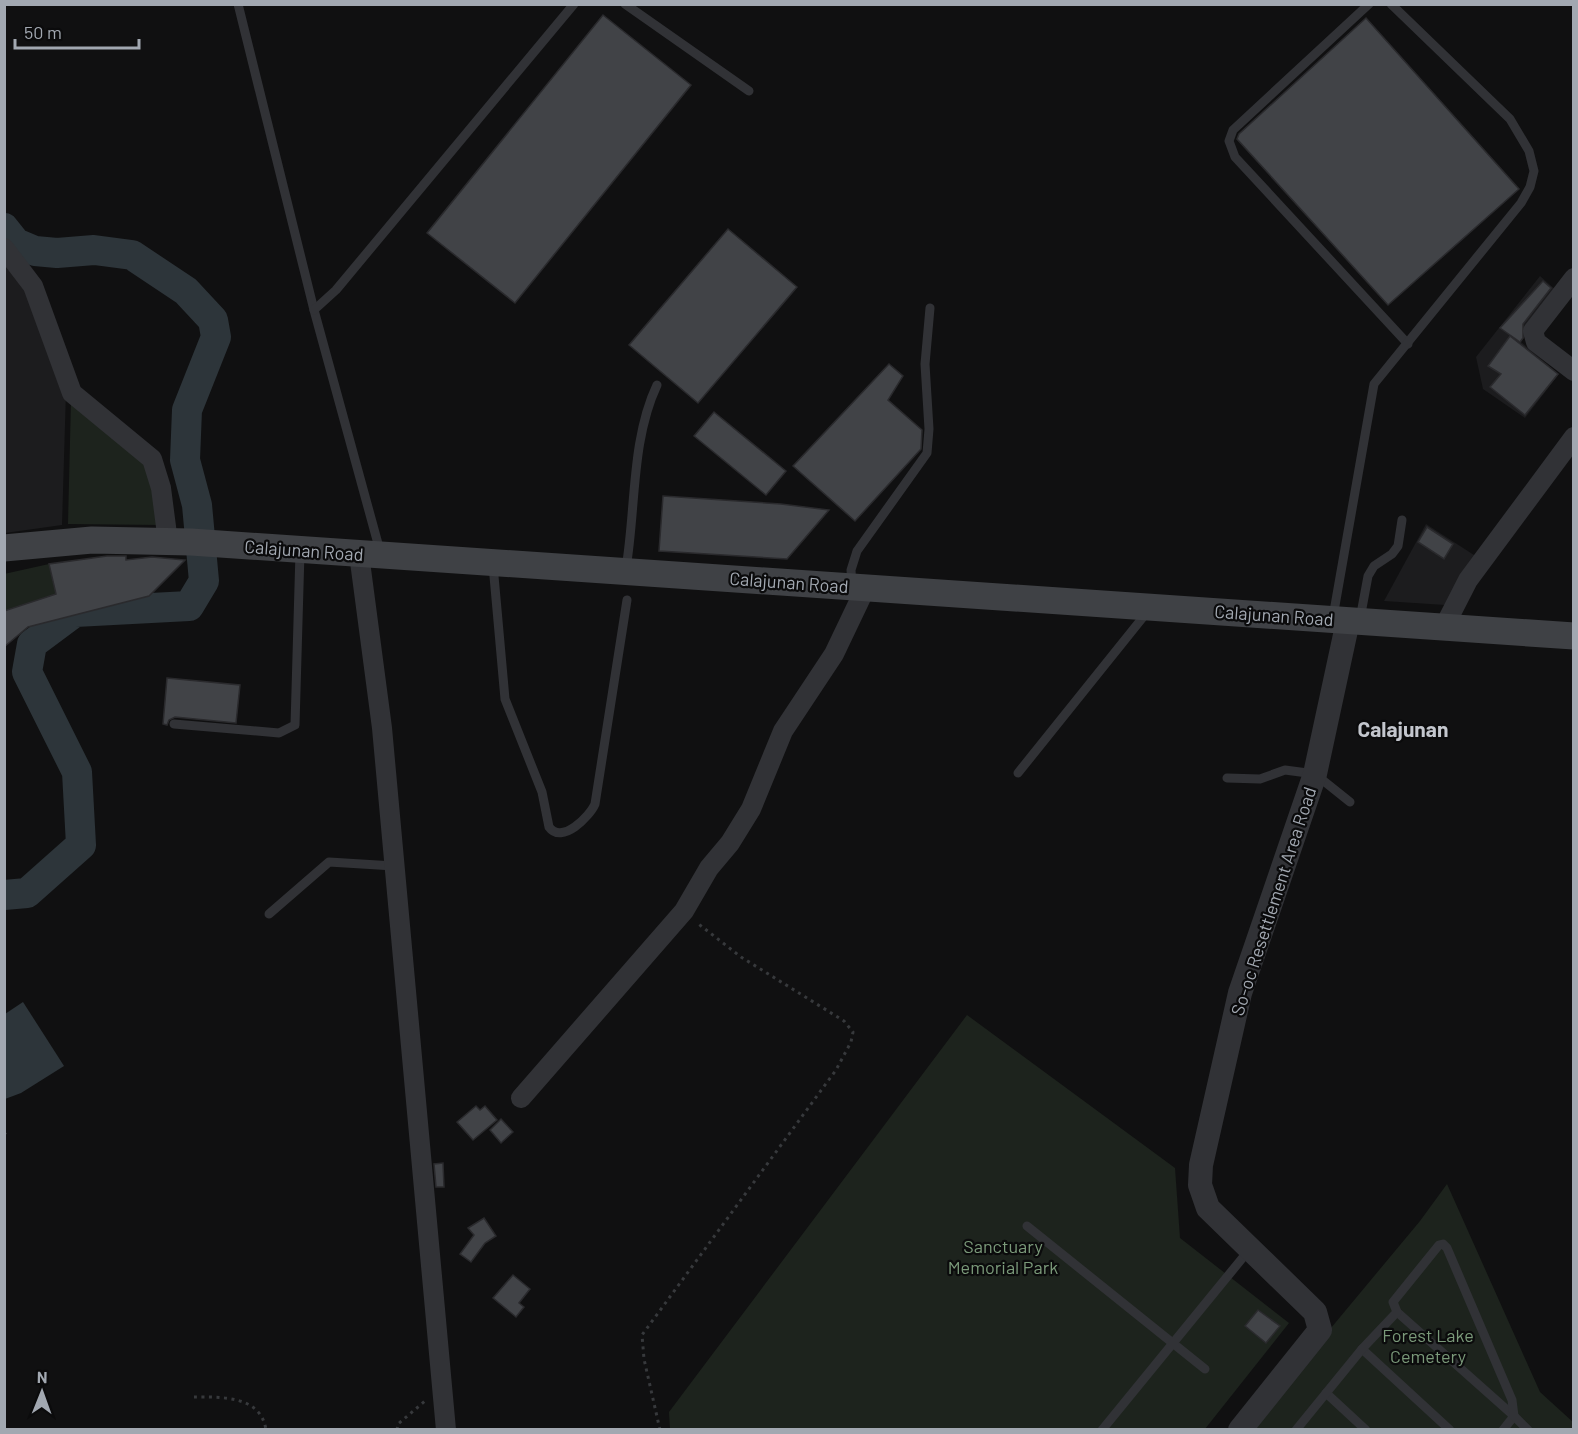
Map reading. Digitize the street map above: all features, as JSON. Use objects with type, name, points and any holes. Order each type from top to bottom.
[{"type":"main road","name":"Calajunan Road","points":[[4,548],[92,540],[234,545],[1574,636]]},
{"type":"street","points":[[4,248],[33,286],[72,393],[152,459],[179,542]]},
{"type":"street","points":[[1574,278],[1533,331],[1536,342],[1574,371]]},
{"type":"street","points":[[1444,627],[1468,580],[1574,437]]},
{"type":"street","points":[[370,555],[382,728],[446,1430]]},
{"type":"street","points":[[521,1098],[684,911],[709,868],[730,843],[751,809],[783,731],[834,654],[859,587]]},
{"type":"street","name":"So-oc Resettlement Area Road","points":[[1240,1430],[1320,1330],[1315,1312],[1208,1208],[1200,1185],[1201,1165],[1240,993],[1315,774],[1347,620]]},
{"type":"lane","points":[[238,4],[314,310],[370,555]]},
{"type":"lane","points":[[314,310],[336,290],[574,4]]},
{"type":"lane","points":[[625,4],[749,92]]},
{"type":"lane","points":[[1369,4],[1233,130],[1229,141],[1235,157],[1408,344]]},
{"type":"lane","points":[[1347,620],[1371,393],[1374,384],[1521,203],[1530,188],[1534,171],[1529,151],[1510,119],[1391,4]]},
{"type":"lane","points":[[859,587],[852,570],[857,551],[927,453],[929,429],[925,364],[930,308]]},
{"type":"lane","points":[[625,570],[645,421],[657,385]]},
{"type":"lane","points":[[1347,620],[1374,566],[1392,554],[1398,546],[1402,520]]},
{"type":"lane","points":[[174,724],[279,733],[295,725],[300,549]]},
{"type":"lane","points":[[493,562],[505,699],[542,792],[549,827],[557,833],[564,833],[578,825],[592,812],[595,804],[627,600]]},
{"type":"lane","points":[[1018,773],[1152,607]]},
{"type":"lane","points":[[1227,778],[1260,779],[1285,770],[1315,774],[1350,802]]},
{"type":"lane","points":[[269,914],[329,862],[394,866]]},
{"type":"lane","points":[[1027,1226],[1206,1369]]},
{"type":"lane","points":[[1503,1430],[1514,1416],[1512,1400],[1447,1248],[1443,1244],[1438,1245],[1393,1302],[1397,1312],[1514,1416],[1528,1430]]},
{"type":"lane","points":[[1102,1430],[1250,1248]]},
{"type":"lane","points":[[1296,1430],[1362,1349],[1397,1312]]},
{"type":"lane","points":[[1362,1349],[1450,1430]]},
{"type":"lane","points":[[1326,1393],[1366,1430]]},
{"type":"path","points":[[660,1430],[644,1359],[642,1335],[836,1070],[851,1042],[853,1032],[844,1021],[741,957],[684,911]]},
{"type":"path","points":[[397,1430],[398,1424],[442,1386]]},
{"type":"path","points":[[194,1397],[225,1397],[242,1401],[255,1409],[265,1423],[266,1430]]},
{"type":"shaded area","points":[[4,256],[31,291],[66,391],[62,525],[5,533]]},
{"type":"shaded area","points":[[1540,276],[1558,292],[1521,342],[1559,374],[1525,418],[1483,389],[1476,357]]},
{"type":"shaded area","points":[[1426,524],[1477,557],[1445,605],[1384,601]]},
{"type":"shaded area","points":[[23,1002],[64,1066],[21,1093],[5,1099],[5,1014]]},
{"type":"green space","points":[[71,401],[148,462],[161,525],[68,524]]},
{"type":"green space","points":[[49,564],[56,594],[5,611],[4,574]]},
{"type":"green space","name":"Sanctuary Memorial Park","points":[[967,1015],[1175,1168],[1180,1238],[1289,1323],[1205,1429],[670,1430],[669,1412]]},
{"type":"green space","name":"Forest Lake Cemetery","points":[[1447,1184],[1540,1392],[1574,1423],[1573,1430],[1246,1430],[1420,1221]]},
{"type":"building","points":[[603,15],[691,85],[515,303],[427,233]]},
{"type":"building","points":[[1366,18],[1519,189],[1388,305],[1237,139],[1239,134]]},
{"type":"building","points":[[728,229],[797,287],[698,403],[629,345]]},
{"type":"building","points":[[1543,281],[1551,288],[1523,324],[1523,338],[1520,342],[1500,328]]},
{"type":"building","points":[[1510,336],[1558,374],[1525,415],[1490,387],[1501,374],[1488,366]]},
{"type":"building","points":[[889,364],[903,376],[888,400],[922,430],[921,449],[855,521],[793,466]]},
{"type":"building","points":[[714,412],[786,471],[766,495],[694,436]]},
{"type":"building","points":[[663,496],[781,504],[829,510],[787,559],[659,551]]},
{"type":"building","points":[[1427,527],[1453,544],[1444,559],[1418,542]]},
{"type":"building","points":[[107,556],[126,556],[126,560],[152,557],[185,560],[149,596],[28,627],[4,647],[4,611],[56,594],[49,564]]},
{"type":"building","points":[[167,678],[240,685],[236,723],[175,717],[169,720],[167,725],[163,724]]},
{"type":"building","points":[[476,1106],[480,1110],[485,1106],[497,1120],[473,1140],[457,1122]]},
{"type":"building","points":[[501,1119],[513,1132],[501,1143],[490,1130]]},
{"type":"building","points":[[443,1163],[444,1187],[436,1187],[434,1164]]},
{"type":"building","points":[[484,1218],[496,1236],[485,1243],[471,1262],[460,1254],[474,1235],[468,1228]]},
{"type":"building","points":[[513,1275],[530,1289],[519,1303],[524,1307],[516,1317],[493,1298]]},
{"type":"building","points":[[1258,1310],[1280,1326],[1266,1343],[1245,1326]]},
{"type":"waterway","points":[[4,228],[16,243],[35,251],[57,253],[94,250],[132,255],[186,291],[213,320],[216,337],[187,410],[185,460],[197,505],[204,581],[189,606],[75,612],[32,644],[27,672],[77,772],[81,845],[27,893],[4,895]]},
{"type":"district","name":"Calajunan","points":[[1403,728]]}]
